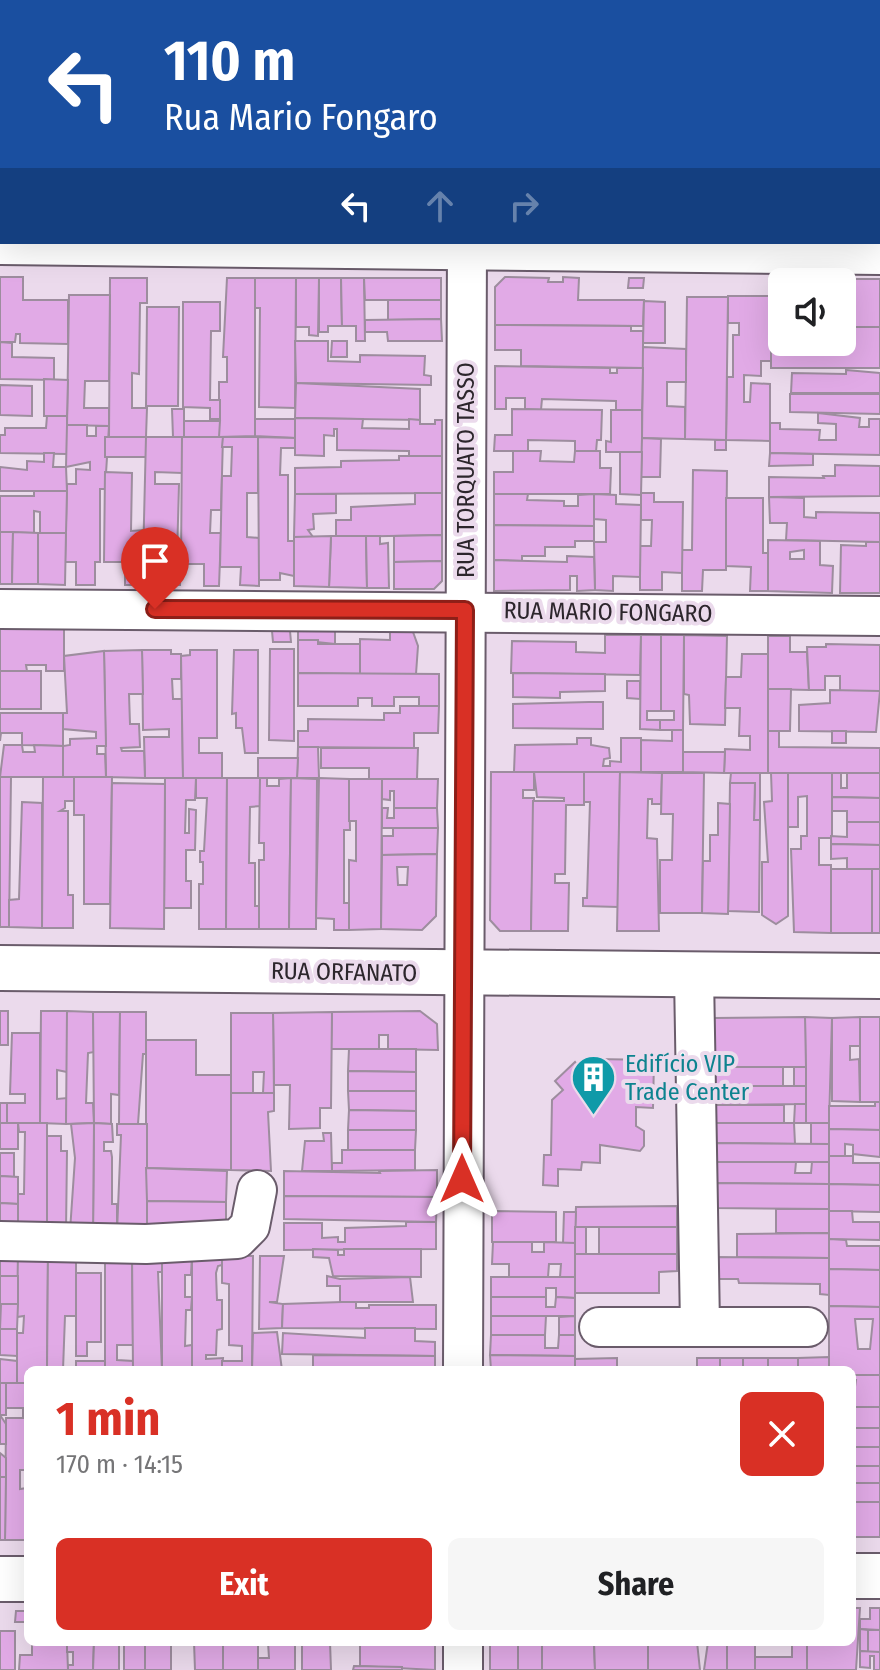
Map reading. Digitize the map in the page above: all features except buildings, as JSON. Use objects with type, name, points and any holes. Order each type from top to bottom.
[{"type":"main road","name":"RUA ORFANATO","points":[[0,968],[880,976]]},
{"type":"main road","points":[[856,1576],[880,1576]]},
{"type":"main road","points":[[0,1579],[24,1579]]},
{"type":"street","points":[[0,245],[467,246],[880,255]]},
{"type":"street","name":"RUA TORQUATO TASSO","points":[[463,1366],[467,246]]},
{"type":"street","name":"RUA MARIO FONGARO","points":[[0,609],[465,610],[880,616]]},
{"type":"street","points":[[694,975],[700,1326]]},
{"type":"street","points":[[0,1241],[146,1244],[237,1239],[250,1226],[257,1190]]},
{"type":"street","points":[[599,1327],[808,1327]]},
{"type":"street","points":[[463,1646],[463,1670]]},
{"type":"place","name":"Edifício VIP Trade Center","points":[[594,1117]]},
{"type":"route","points":[[155,609],[465,610],[462,1179]]}]
